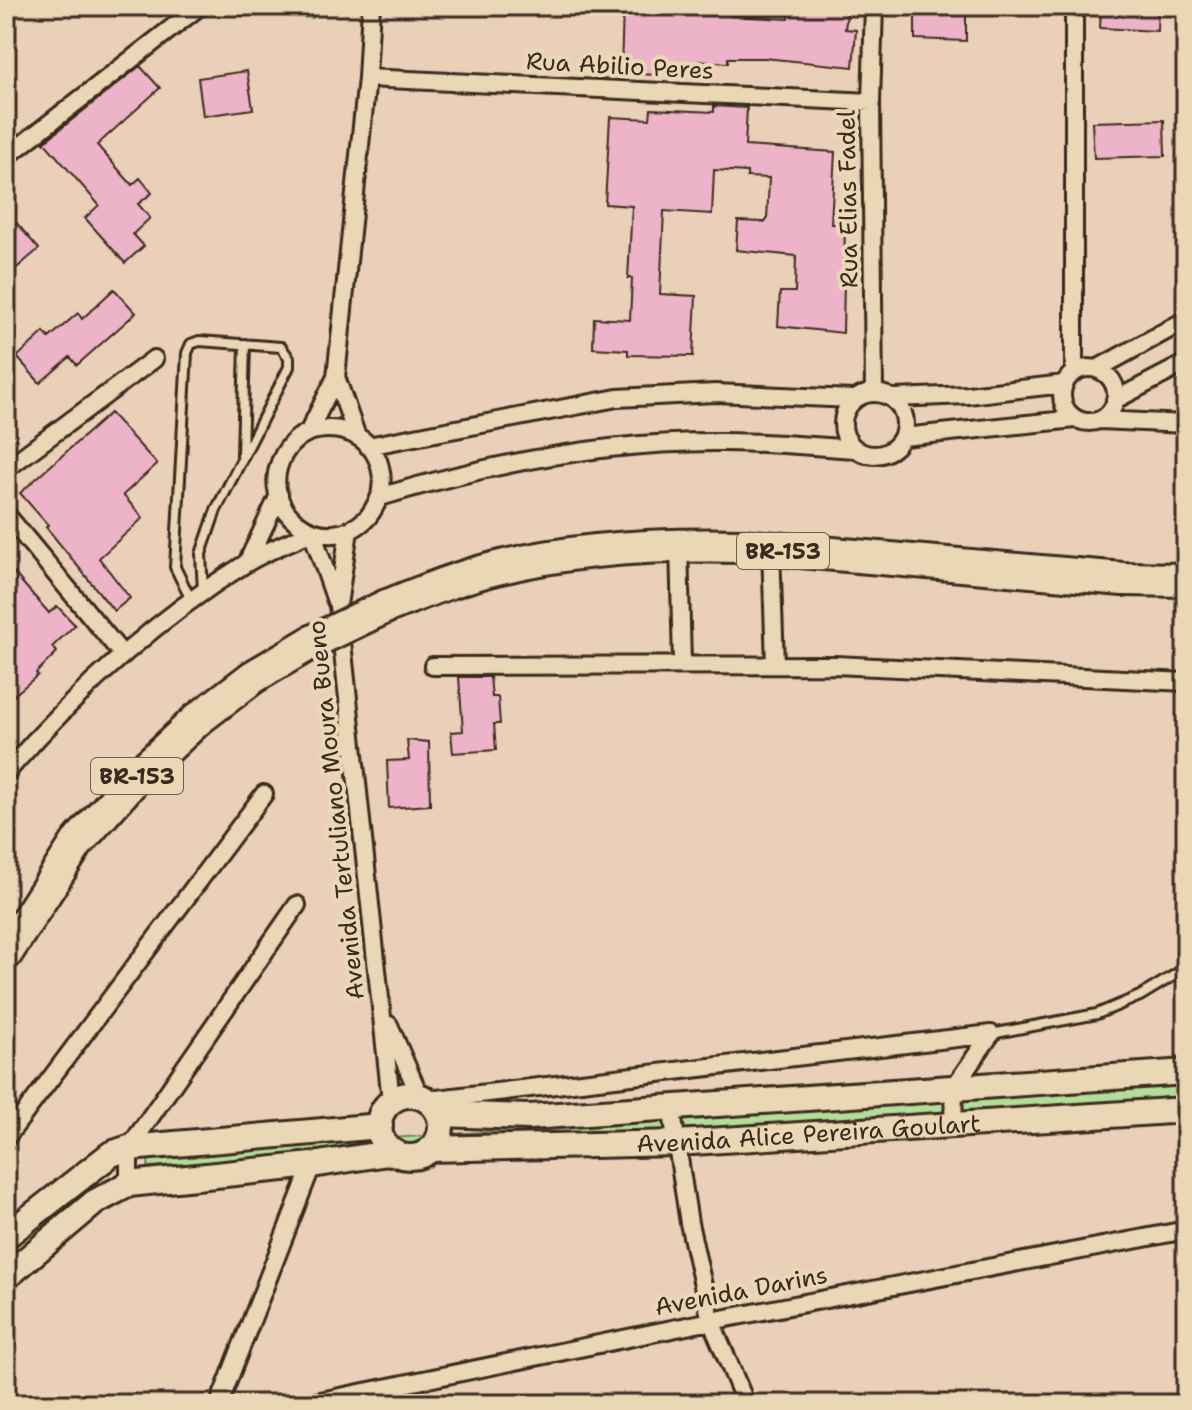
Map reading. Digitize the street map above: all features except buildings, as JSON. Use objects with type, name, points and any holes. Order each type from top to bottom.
[{"type":"highway","name":"BR-153","points":[[6,953],[77,843],[136,777],[198,719],[253,677],[312,642],[387,606],[496,568],[584,551],[679,544],[1123,579],[1186,580]]},
{"type":"street","points":[[6,157],[200,6]]},
{"type":"street","points":[[309,431],[336,377],[367,78],[371,6]]},
{"type":"street","name":"Rua Elias Fadel","points":[[874,6],[871,102],[874,393]]},
{"type":"street","points":[[1074,6],[1069,378],[1062,397],[1065,409],[1075,419]]},
{"type":"street","name":"Rua Abilio Peres","points":[[367,78],[871,102]]},
{"type":"street","points":[[1097,369],[1186,320]]},
{"type":"street","points":[[6,469],[154,359]]},
{"type":"street","points":[[1115,400],[1186,363]]},
{"type":"street","points":[[362,440],[617,398],[715,393],[853,399],[866,393],[894,398],[968,395],[1069,378],[1084,368],[1097,369],[1108,376],[1115,387],[1115,400],[1110,412],[1100,420]]},
{"type":"street","points":[[336,377],[362,440]]},
{"type":"street","points":[[380,497],[501,464],[622,447],[715,442],[854,449],[867,455],[881,455],[894,449],[903,437],[906,423],[903,410],[894,398]]},
{"type":"street","points":[[853,399],[845,410],[842,424],[845,438],[854,449]]},
{"type":"street","points":[[903,437],[1075,419],[1087,422],[1186,424]]},
{"type":"street","points":[[333,427],[362,440],[373,451],[382,473],[380,497],[368,517],[349,530],[325,534],[312,532],[285,511],[276,488],[278,464],[290,444],[309,431],[333,427]]},
{"type":"street","points":[[247,563],[279,495]]},
{"type":"street","points":[[6,514],[122,654]]},
{"type":"street","name":"Avenida Tertuliano Moura Bueno","points":[[338,605],[349,530]]},
{"type":"street","points":[[6,773],[43,730],[122,654],[247,563],[312,532]]},
{"type":"street","name":"Avenida Tertuliano Moura Bueno","points":[[312,532],[338,605],[391,1101]]},
{"type":"street","points":[[679,544],[682,664]]},
{"type":"street","points":[[771,550],[775,664]]},
{"type":"street","points":[[433,666],[775,664],[1013,672],[1186,682]]},
{"type":"street","points":[[6,1138],[264,794]]},
{"type":"street","points":[[129,1184],[129,1148],[297,905]]},
{"type":"street","name":"Avenida Tertuliano Moura Bueno","points":[[382,1009],[429,1104]]},
{"type":"street","points":[[953,1126],[954,1087],[991,1034]]},
{"type":"street","points":[[429,1104],[441,1126],[438,1139],[431,1149],[420,1156],[407,1157],[385,1144],[380,1120],[391,1101],[407,1095],[429,1104],[991,1034]]},
{"type":"street","name":"Avenida Alice Pereira Goulart","points":[[429,1104],[529,1117],[1186,1072]]},
{"type":"street","points":[[671,1106],[689,1223],[711,1321],[746,1404]]},
{"type":"street","name":"Avenida Alice Pereira Goulart","points":[[431,1149],[677,1143],[1186,1110]]},
{"type":"street","points":[[6,1236],[111,1154],[129,1148],[380,1126]]},
{"type":"street","points":[[6,1277],[95,1202],[129,1184],[312,1165],[394,1152]]},
{"type":"street","points":[[219,1404],[312,1165]]},
{"type":"street","name":"Avenida Darins","points":[[306,1404],[711,1321],[1186,1230]]},
{"type":"lane","points":[[199,341],[281,347],[289,358],[289,367],[216,510],[201,554],[197,597],[175,567],[187,353],[191,344],[199,341]]},
{"type":"lane","points":[[242,459],[245,344]]},
{"type":"lane","points":[[991,1034],[1097,1014],[1140,996],[1186,968]]},
{"type":"green space","points":[[155,6],[314,6],[313,18]]},
{"type":"green space","points":[[1186,1083],[1186,1100],[148,1167],[149,1155]]}]
